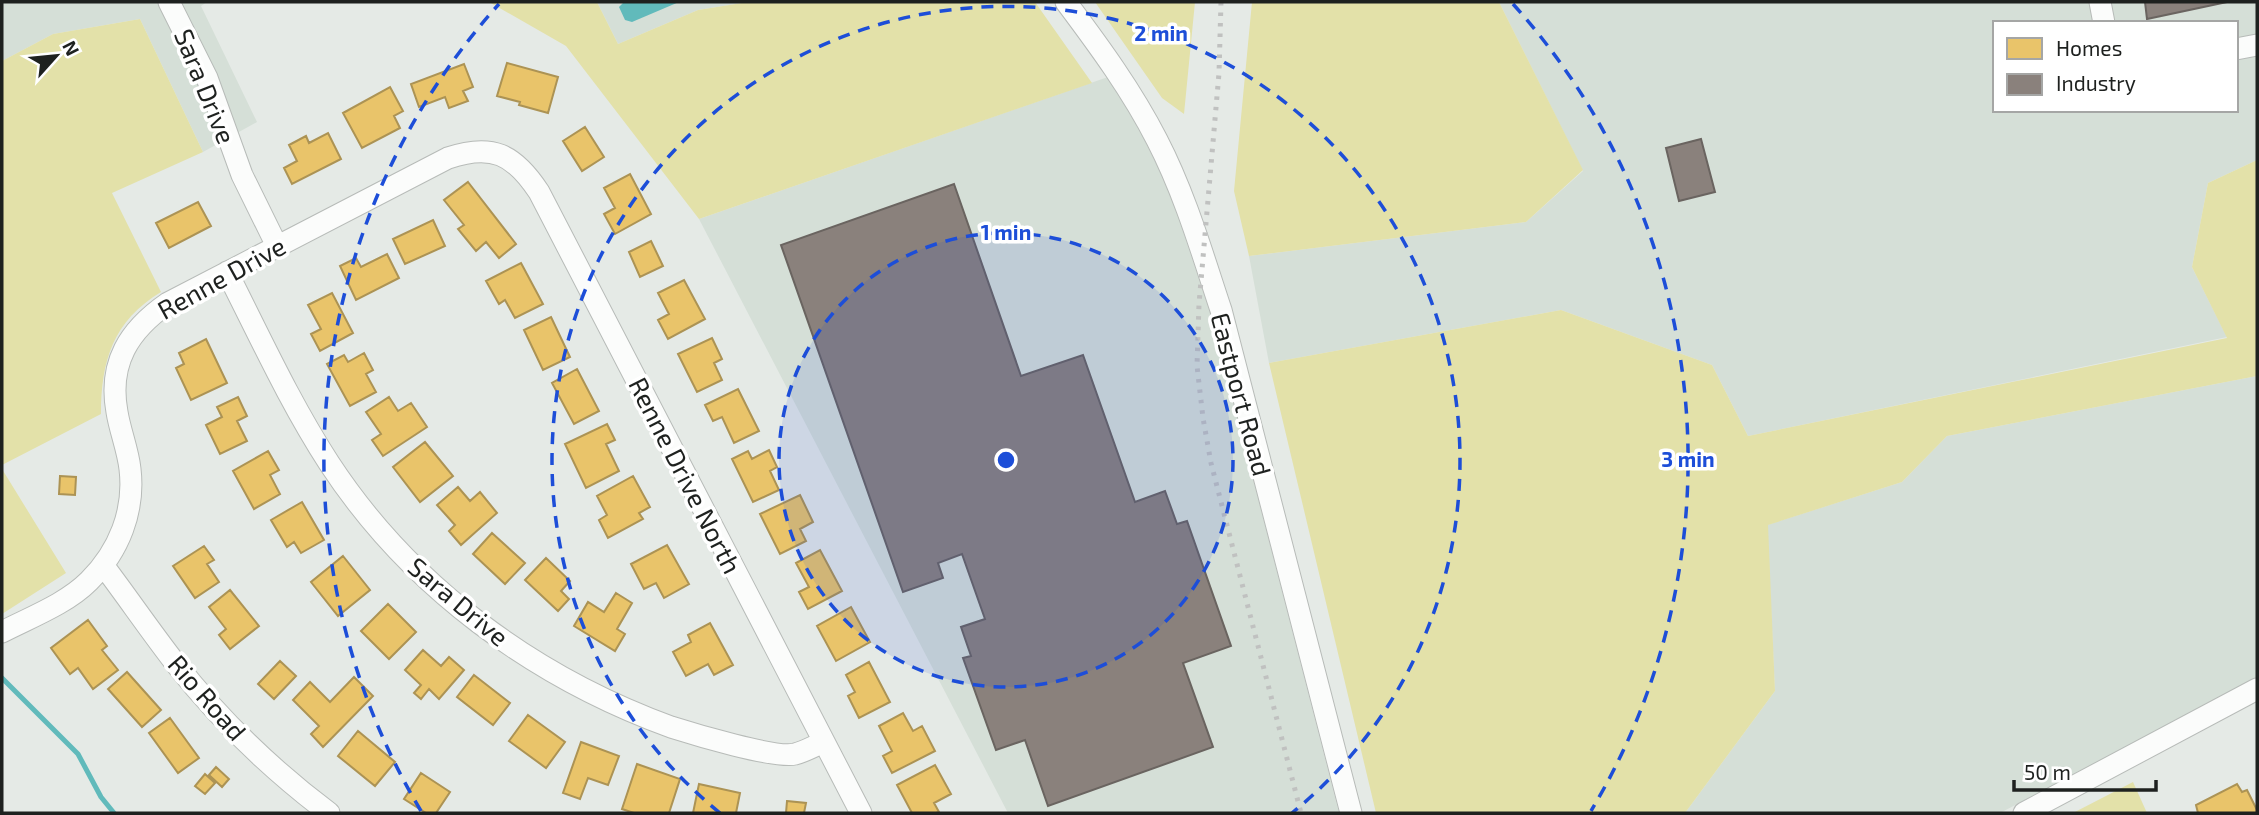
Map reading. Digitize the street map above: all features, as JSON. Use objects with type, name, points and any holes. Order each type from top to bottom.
[{"type":"street","name":"Sara Drive","points":[[169,2],[203,69],[242,175],[277,246]]},
{"type":"street","name":"Eastport Road","points":[[1066,2],[1122,81],[1157,140],[1178,184],[1203,255],[1221,310],[1350,813]]},
{"type":"street","points":[[2100,2],[2104,21]]},
{"type":"street","points":[[2238,49],[2257,45]]},
{"type":"street","name":"Renne Drive","points":[[2,632],[68,597],[88,583],[116,547],[126,520],[131,495],[130,471],[117,411],[115,388],[118,365],[138,327],[158,309],[448,158],[465,152],[495,153]]},
{"type":"street","name":"Renne Drive North","points":[[495,153],[519,166],[540,192],[861,813]]},
{"type":"street","name":"Sara Drive","points":[[227,272],[299,414],[330,465],[395,546],[437,588],[481,625],[534,662],[581,688],[638,714],[690,733],[756,750],[793,755],[824,742]]},
{"type":"street","name":"Rio Road","points":[[103,565],[177,665],[217,712],[258,754],[328,813]]},
{"type":"street","points":[[2024,813],[2257,689]]},
{"type":"shaded area","points":[[2,2],[207,2],[201,6],[257,122],[203,152],[140,19],[53,34],[2,61]]},
{"type":"shaded area","points":[[489,2],[597,2],[618,44],[698,10],[748,2],[1035,2],[1092,83],[699,219],[566,46]]},
{"type":"shaded area","points":[[597,2],[748,2],[698,10],[618,44]]},
{"type":"shaded area","points":[[1095,2],[1195,2],[1184,114],[1162,98]]},
{"type":"shaded area","points":[[1252,2],[1499,2],[1583,170],[1526,222],[1249,256],[1234,191]]},
{"type":"shaded area","points":[[1499,2],[2257,2],[2257,160],[2208,183],[2192,267],[2227,337],[1748,436],[1712,365],[1561,310],[1269,363],[1249,256],[1526,222],[1583,171]]},
{"type":"shaded area","points":[[140,19],[203,152],[112,193],[161,292],[131,316],[113,344],[104,377],[101,414],[2,465],[2,61],[53,34]]},
{"type":"shaded area","points":[[1108,77],[1140,131],[1169,189],[1211,315],[1339,813],[1008,813],[699,219]]},
{"type":"shaded area","points":[[2257,160],[2257,376],[1947,436],[1902,482],[1768,525],[1775,691],[1685,813],[1376,813],[1269,363],[1561,310],[1712,365],[1748,436],[2227,338],[2192,267],[2208,183]]},
{"type":"shaded area","points":[[2257,376],[2257,678],[2000,813],[1685,813],[1775,691],[1767,525],[1902,482],[1947,436]]},
{"type":"shaded area","points":[[2,469],[66,573],[2,614]]},
{"type":"shaded area","points":[[2133,782],[2147,813],[2073,813]]},
{"type":"water","points":[[624,2],[679,2],[632,22],[625,20],[619,7]]},
{"type":"building: Homes","points":[[507,63],[558,77],[548,113],[497,96]]},
{"type":"building: Homes","points":[[464,64],[473,87],[463,91],[468,101],[449,108],[445,97],[419,107],[411,84]]},
{"type":"building: Homes","points":[[390,87],[403,111],[394,116],[400,128],[362,148],[343,113]]},
{"type":"building: Homes","points":[[585,127],[604,157],[582,171],[563,141]]},
{"type":"building: Homes","points":[[328,133],[341,159],[292,184],[284,168],[297,161],[289,145],[306,136],[309,143]]},
{"type":"building: Homes","points":[[630,174],[651,214],[615,234],[604,214],[615,208],[604,188]]},
{"type":"building: Homes","points":[[468,182],[516,244],[499,258],[486,242],[476,251],[458,229],[464,225],[444,200]]},
{"type":"building: Homes","points":[[198,202],[211,226],[169,248],[156,223]]},
{"type":"building: Homes","points":[[433,220],[445,246],[405,264],[393,239]]},
{"type":"building: Homes","points":[[651,241],[663,266],[640,277],[629,252]]},
{"type":"building: Homes","points":[[387,254],[399,278],[356,300],[340,266],[356,258],[361,267]]},
{"type":"building: Homes","points":[[521,263],[543,304],[515,318],[505,300],[499,304],[486,281]]},
{"type":"building: Homes","points":[[684,280],[705,319],[668,339],[658,320],[669,314],[658,293]]},
{"type":"building: Homes","points":[[332,293],[353,333],[320,351],[311,334],[321,329],[308,305]]},
{"type":"building: Homes","points":[[551,317],[570,357],[543,370],[524,330]]},
{"type":"building: Homes","points":[[712,338],[722,359],[714,363],[722,380],[697,392],[678,354]]},
{"type":"building: Homes","points":[[206,339],[227,383],[191,400],[176,368],[184,364],[179,353]]},
{"type":"building: Homes","points":[[364,353],[373,370],[366,374],[376,392],[350,406],[327,364],[344,355],[348,362]]},
{"type":"building: Homes","points":[[577,369],[599,411],[574,424],[552,383]]},
{"type":"building: Homes","points":[[738,389],[759,431],[734,443],[722,417],[713,421],[705,405]]},
{"type":"building: Homes","points":[[238,397],[247,416],[237,421],[247,441],[220,454],[206,425],[222,417],[217,407]]},
{"type":"building: Homes","points":[[389,397],[398,411],[411,403],[427,427],[383,456],[372,440],[381,434],[366,412]]},
{"type":"building: Homes","points":[[607,424],[615,440],[606,444],[619,471],[586,488],[565,444]]},
{"type":"building: Homes","points":[[425,442],[453,476],[420,502],[393,467]]},
{"type":"building: Homes","points":[[769,450],[777,467],[770,471],[779,490],[753,502],[732,459],[748,451],[752,459]]},
{"type":"building: Homes","points":[[268,451],[279,470],[270,475],[280,494],[254,509],[233,471]]},
{"type":"building: Homes","points":[[60,476],[76,477],[75,495],[59,494]]},
{"type":"building: Homes","points":[[633,476],[650,507],[639,513],[643,519],[608,538],[599,520],[607,515],[597,496]]},
{"type":"building: Homes","points":[[458,487],[470,501],[480,492],[497,513],[461,545],[449,531],[455,525],[437,505]]},
{"type":"building: Homes","points":[[800,495],[813,522],[800,529],[806,541],[780,554],[760,514]]},
{"type":"building: Homes","points":[[302,502],[324,540],[301,553],[294,542],[287,547],[271,520]]},
{"type":"building: Homes","points":[[492,533],[525,563],[505,584],[473,554]]},
{"type":"building: Homes","points":[[667,545],[689,584],[664,598],[656,583],[644,589],[631,564]]},
{"type":"building: Homes","points":[[204,546],[214,560],[207,564],[219,582],[195,598],[173,566]]},
{"type":"building: Homes","points":[[820,550],[842,591],[808,609],[799,592],[809,587],[796,563]]},
{"type":"building: Homes","points":[[343,556],[370,590],[338,616],[311,582]]},
{"type":"building: Homes","points":[[546,558],[570,581],[561,591],[569,599],[558,611],[525,580]]},
{"type":"building: Homes","points":[[230,590],[259,626],[230,649],[219,635],[226,629],[209,607]]},
{"type":"building: Homes","points":[[616,593],[632,603],[617,629],[625,634],[615,651],[574,626],[588,602],[604,612]]},
{"type":"building: Homes","points":[[388,604],[416,632],[389,659],[361,631]]},
{"type":"building: Homes","points":[[851,607],[870,642],[836,661],[817,626]]},
{"type":"building: Homes","points":[[88,620],[107,646],[102,650],[118,670],[93,689],[78,668],[70,674],[51,648]]},
{"type":"building: Homes","points":[[710,623],[733,665],[714,675],[708,664],[686,676],[673,652],[691,642],[688,635]]},
{"type":"building: Homes","points":[[423,650],[441,666],[449,657],[464,670],[439,699],[429,689],[421,699],[414,693],[421,685],[405,670]]},
{"type":"building: Homes","points":[[280,661],[296,676],[274,699],[258,684]]},
{"type":"building: Homes","points":[[869,662],[890,702],[859,718],[848,696],[855,692],[846,675]]},
{"type":"building: Homes","points":[[127,672],[161,710],[142,727],[108,689]]},
{"type":"building: Homes","points":[[474,675],[510,703],[493,725],[457,697]]},
{"type":"building: Homes","points":[[354,677],[373,696],[323,747],[311,734],[319,726],[293,700],[310,682],[330,702]]},
{"type":"building: Homes","points":[[903,713],[913,731],[922,726],[935,751],[892,773],[883,756],[892,751],[879,726]]},
{"type":"building: Homes","points":[[528,715],[565,742],[546,768],[509,741]]},
{"type":"building: Homes","points":[[170,718],[199,758],[178,773],[149,733]]},
{"type":"building: Homes","points":[[358,731],[395,762],[375,786],[338,756]]},
{"type":"building: Homes","points":[[581,742],[619,756],[608,785],[588,778],[580,799],[563,793]]},
{"type":"building: Homes","points":[[637,764],[680,779],[669,813],[634,813],[622,809]]},
{"type":"building: Homes","points":[[935,765],[951,794],[934,803],[939,812],[912,813],[897,785]]},
{"type":"building: Homes","points":[[216,767],[229,779],[222,787],[209,775]]},
{"type":"building: Homes","points":[[421,773],[450,792],[436,813],[426,813],[404,799]]},
{"type":"building: Homes","points":[[205,774],[215,783],[205,794],[195,786]]},
{"type":"building: Homes","points":[[699,784],[740,793],[736,813],[693,813]]},
{"type":"building: Homes","points":[[2237,784],[2242,792],[2247,790],[2257,807],[2257,813],[2198,813],[2196,805]]},
{"type":"building: Homes","points":[[787,801],[806,803],[804,813],[786,813]]},
{"type":"building: Industry","points":[[2145,2],[2227,2],[2147,19]]},
{"type":"building: Industry","points":[[1701,139],[1715,192],[1679,201],[1666,148]]},
{"type":"building: Industry","points":[[954,184],[1021,376],[1083,355],[1135,502],[1165,491],[1177,524],[1187,521],[1231,646],[1183,663],[1213,747],[1048,806],[1025,740],[996,750],[963,658],[971,656],[961,627],[985,619],[962,554],[938,563],[943,578],[903,592],[781,245]]},
{"type":"waterway","points":[[2,678],[78,754],[101,797],[114,813]]},
{"type":"railway","points":[[1221,2],[1219,73],[1199,304],[1197,366],[1211,463],[1301,813]]}]
